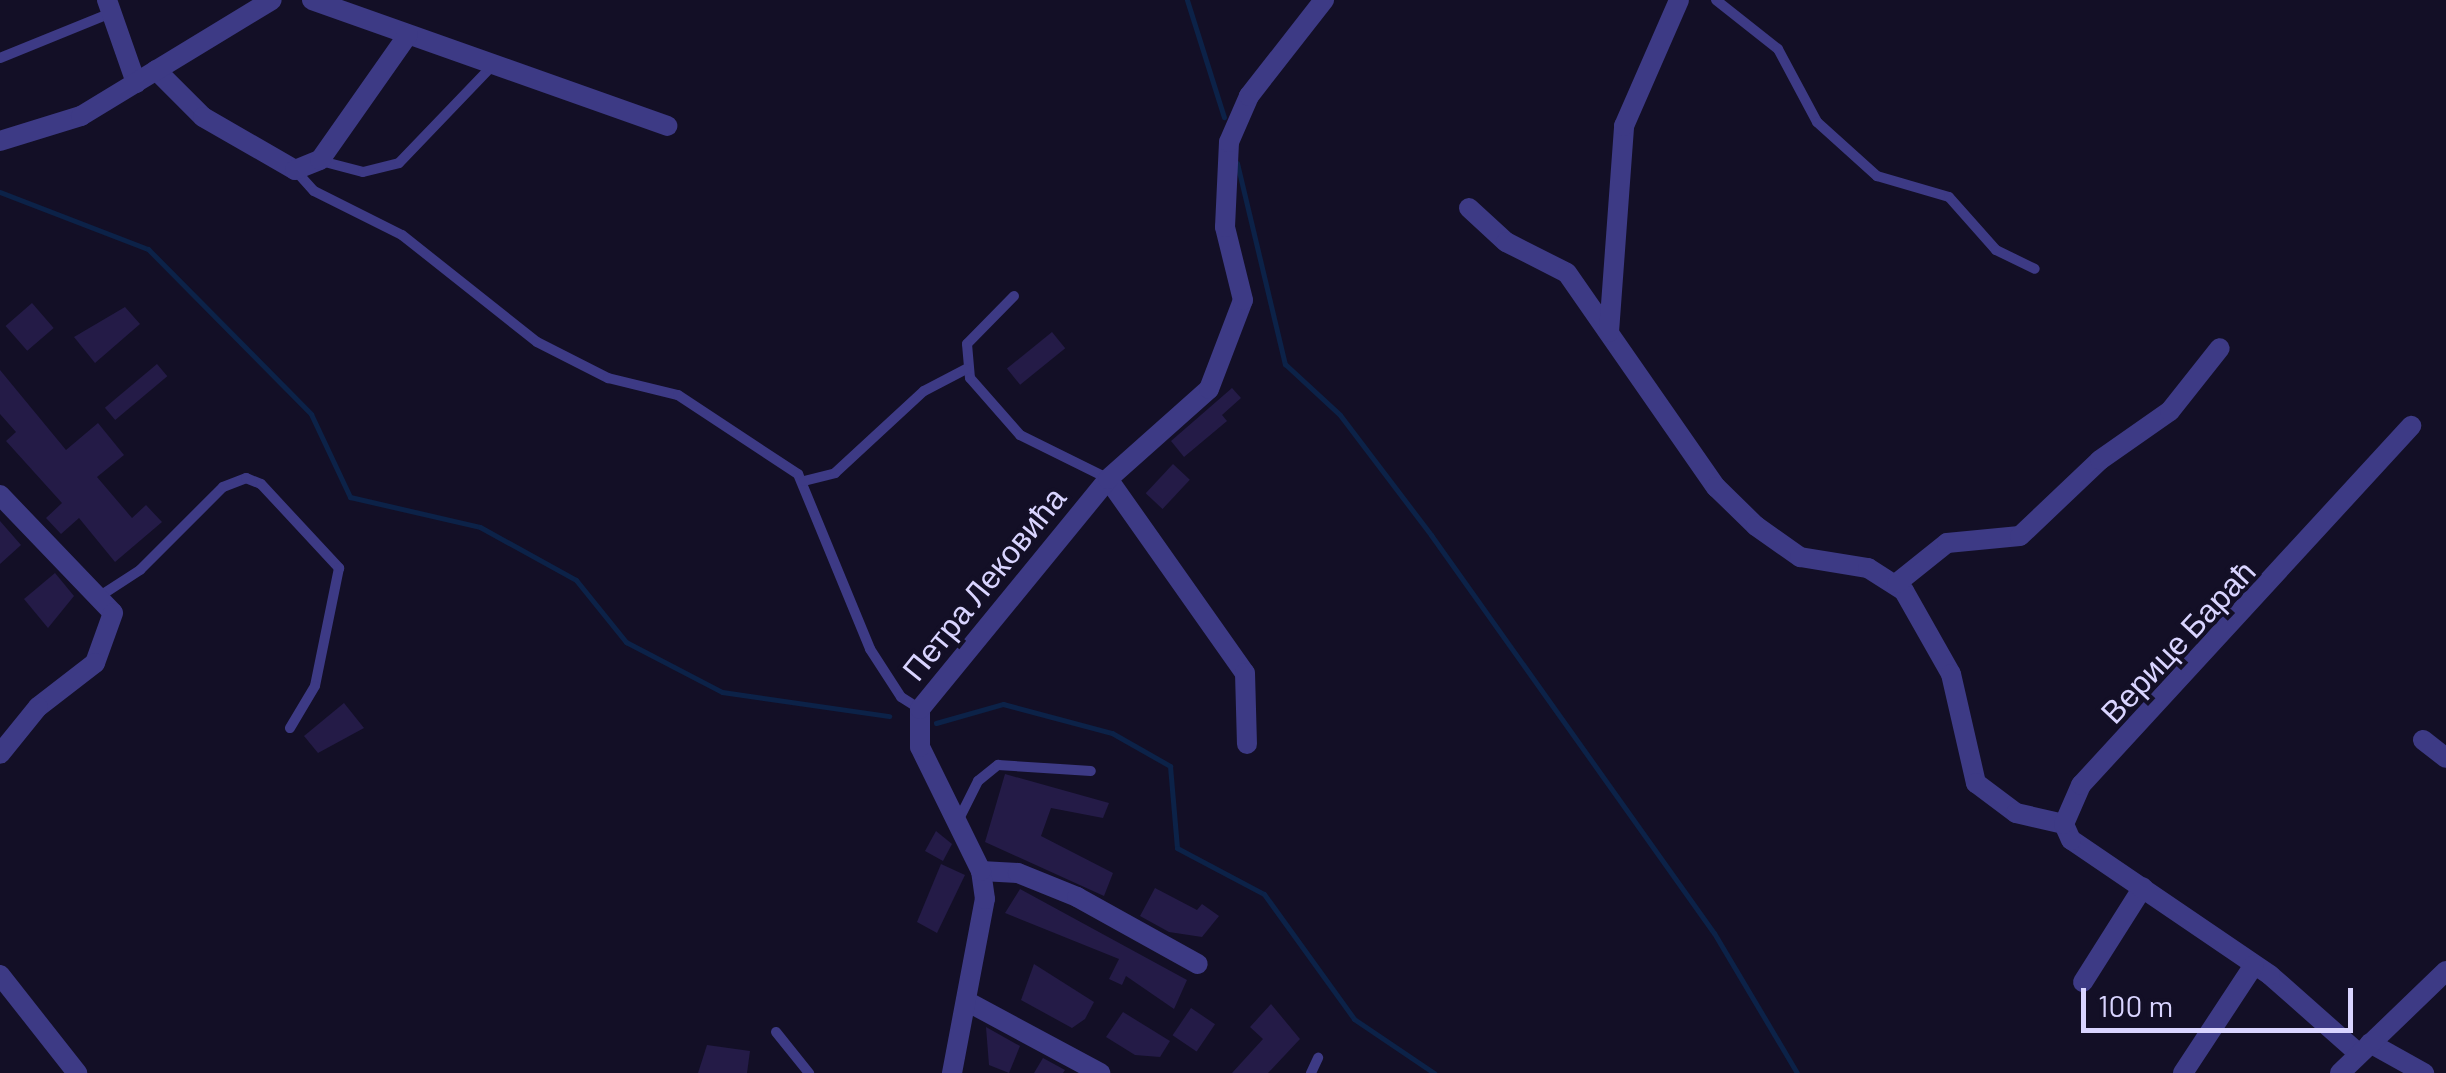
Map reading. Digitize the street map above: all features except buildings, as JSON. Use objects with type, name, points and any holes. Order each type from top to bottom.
[{"type":"street","points":[[0,141],[81,116],[272,0]]},
{"type":"street","points":[[312,0],[493,65],[579,87],[667,126]]},
{"type":"street","name":"Петра Лековића","points":[[952,1073],[970,1004],[985,916],[981,870],[920,747],[920,709],[1108,479],[1195,405],[1223,363],[1244,300],[1225,227],[1229,142],[1248,96],[1324,0]]},
{"type":"street","points":[[1609,332],[1624,126],[1679,0]]},
{"type":"street","points":[[110,6],[136,84]]},
{"type":"street","points":[[156,70],[203,117],[295,170],[320,160],[408,35]]},
{"type":"street","points":[[1469,208],[1506,242],[1558,264],[1716,487],[1756,526],[1800,556],[1897,583],[1946,660],[1976,783],[2016,812],[2064,824],[2071,840],[2254,965],[2364,1048],[2424,1073]]},
{"type":"street","points":[[1897,583],[1948,543],[2020,536],[2100,460],[2170,411],[2220,348]]},
{"type":"street","name":"Верице Бараћ","points":[[2064,824],[2081,786],[2411,426]]},
{"type":"street","name":"Петра Лековића","points":[[1108,479],[1245,673],[1247,744]]},
{"type":"street","points":[[0,754],[106,648],[113,613],[2,500]]},
{"type":"street","points":[[2422,740],[2446,758]]},
{"type":"street","points":[[981,870],[1018,873],[1077,897],[1198,964]]},
{"type":"street","points":[[2083,982],[2143,887]]},
{"type":"street","points":[[2183,1073],[2254,965]]},
{"type":"street","points":[[2340,1073],[2445,975]]},
{"type":"street","points":[[0,976],[78,1073]]},
{"type":"street","points":[[970,1004],[1100,1073]]},
{"type":"lane","points":[[1716,0],[1778,49],[1817,122],[1876,176],[1949,198],[1996,250],[2035,270]]},
{"type":"lane","points":[[0,58],[110,6]]},
{"type":"lane","points":[[320,160],[352,172],[399,162],[493,65]]},
{"type":"lane","points":[[295,170],[314,191],[402,235],[537,342],[608,378],[678,395],[804,481],[870,649],[901,697],[920,709]]},
{"type":"lane","points":[[804,481],[835,473],[924,391],[966,368],[974,332],[1014,296]]},
{"type":"lane","name":"Петра Лековића","points":[[966,368],[1020,435],[1108,479]]},
{"type":"lane","points":[[100,596],[140,570],[223,487],[246,478],[261,484],[339,568],[315,686],[290,728]]},
{"type":"lane","points":[[957,822],[978,780],[998,765],[1091,772]]},
{"type":"lane","points":[[776,1032],[809,1073]]},
{"type":"lane","points":[[1311,1073],[1318,1058]]},
{"type":"waterway","points":[[1187,0],[1224,117]]},
{"type":"waterway","points":[[1237,163],[1285,364],[1340,415],[1431,535],[1714,933],[1797,1073]]},
{"type":"waterway","points":[[0,192],[148,249],[311,414],[350,497],[480,527],[576,580],[626,642],[722,692],[889,716]]},
{"type":"waterway","points":[[936,723],[1003,704],[1112,733],[1170,766],[1177,848],[1264,894],[1354,1019],[1434,1073]]}]
